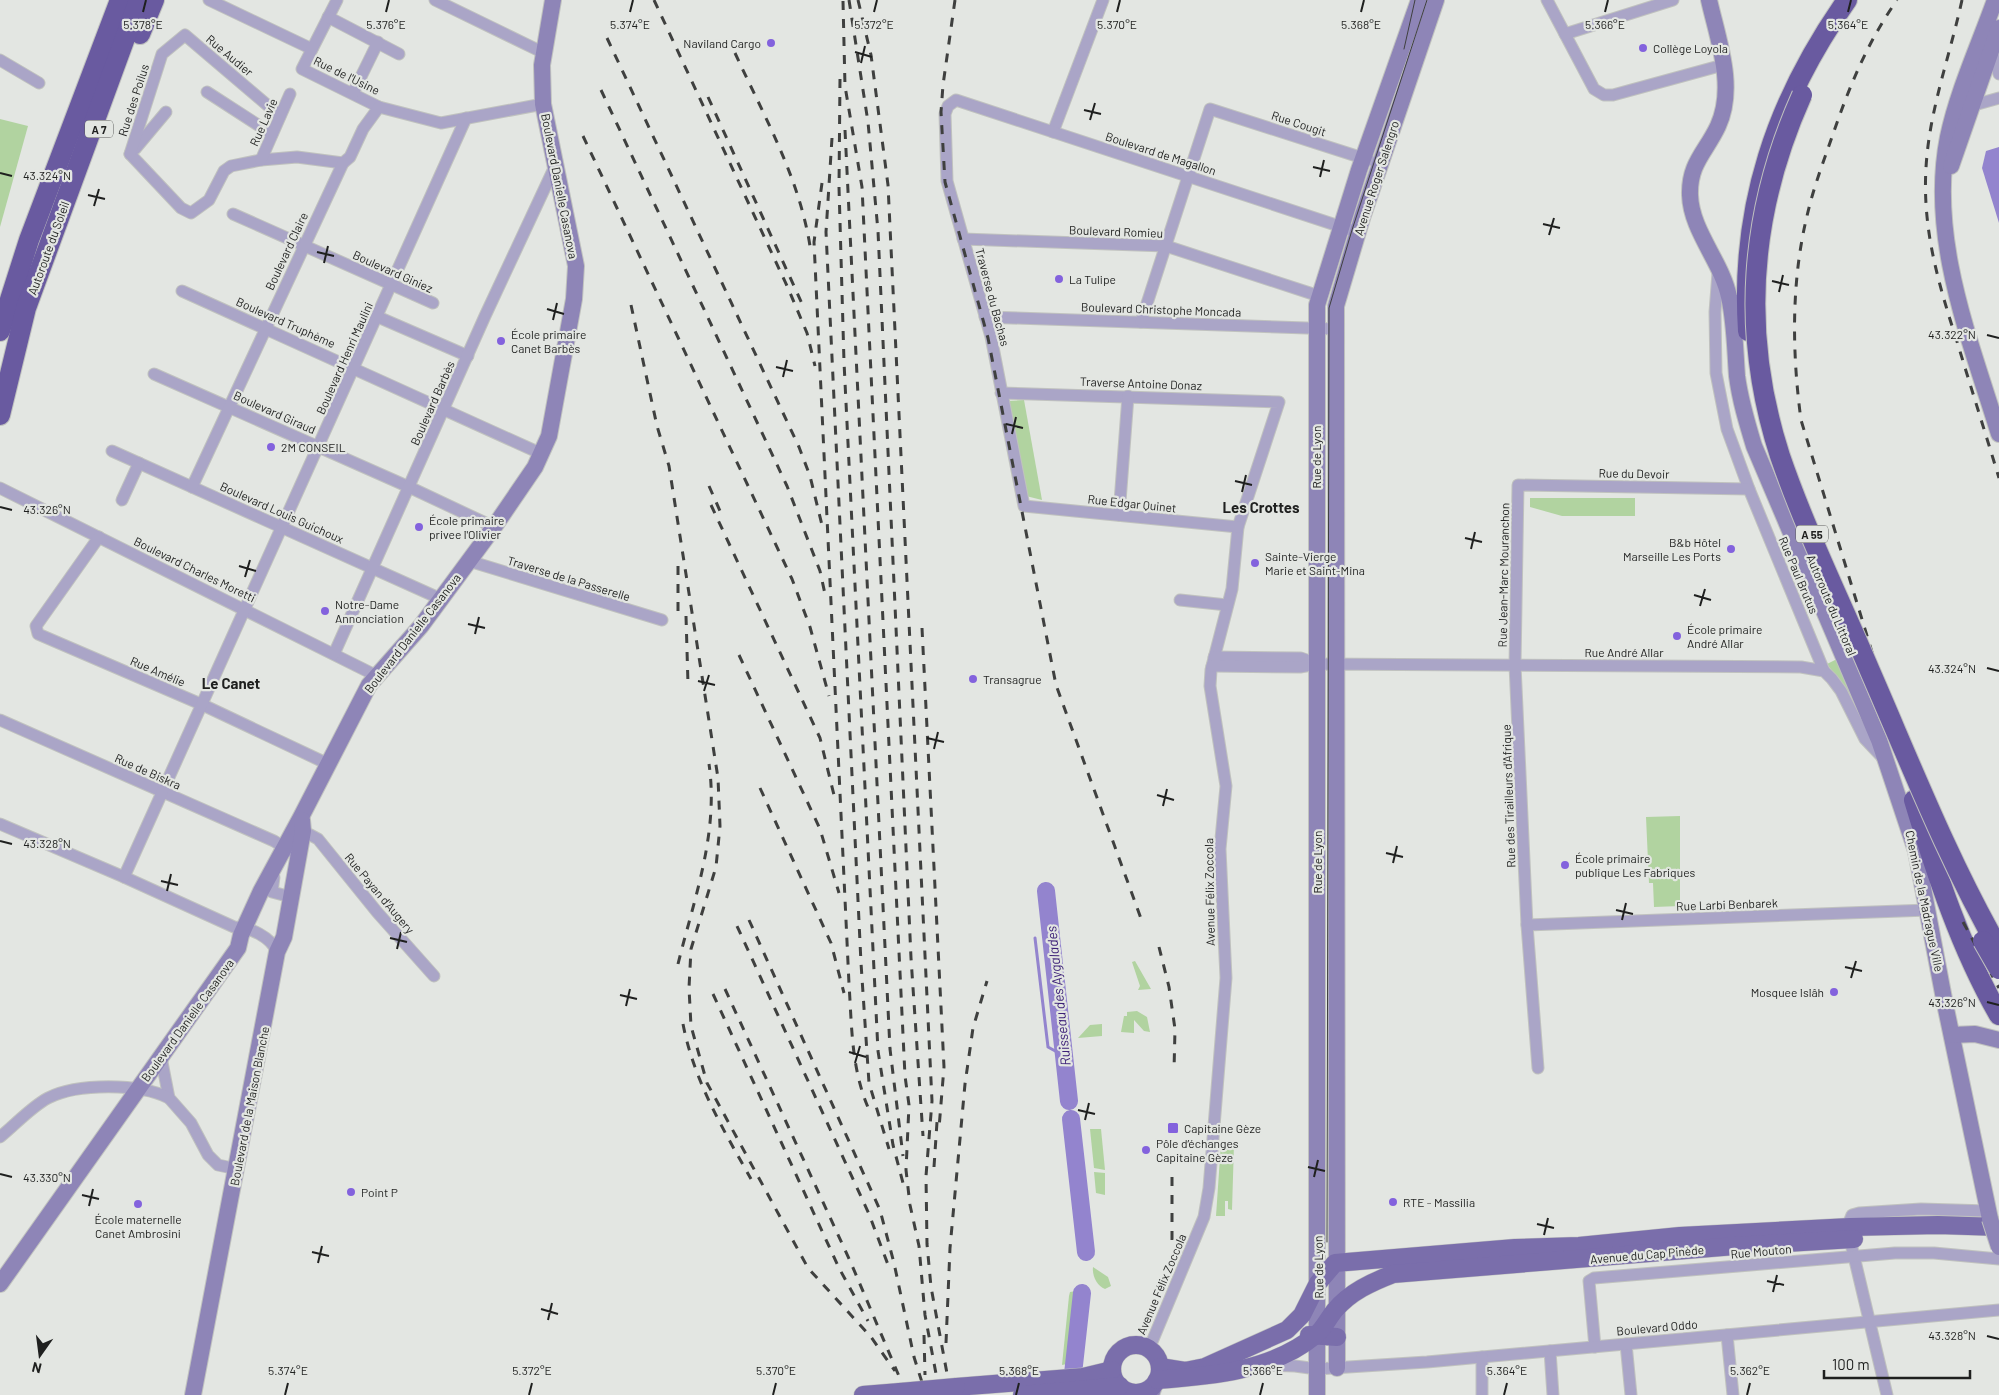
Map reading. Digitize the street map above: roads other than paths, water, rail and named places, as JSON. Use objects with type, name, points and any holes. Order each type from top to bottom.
[{"type":"highway","name":"Autoroute du Soleil","points":[[0,331],[29,240],[118,0]]},
{"type":"highway","name":"Autoroute du Soleil","points":[[0,415],[18,336],[44,258],[139,0]]},
{"type":"highway","name":"A 7","points":[[44,258],[154,0]]},
{"type":"highway","name":"Autoroute du Littoral","points":[[1847,0],[1823,34],[1796,83],[1779,122],[1764,168],[1755,204],[1747,262],[1746,299],[1749,356],[1758,413],[1769,453],[1914,800],[1970,918],[1999,969]]},
{"type":"highway","name":"Autoroute du Littoral","points":[[1859,0],[1813,70],[1782,141],[1772,174],[1763,214],[1756,271],[1759,359],[1772,427],[1800,506],[1946,847],[1999,949]]},
{"type":"highway","points":[[1914,800],[1928,846],[1969,955],[1999,1015]]},
{"type":"main road","name":"Avenue du Cap Pinède","points":[[1852,1241],[1938,1225],[1992,1219]]},
{"type":"main road","name":"Avenue du Cap Pinède","points":[[1335,1263],[1746,1239],[1852,1241],[1935,1233],[1999,1236]]},
{"type":"main road","name":"Avenue du Cap Pinède","points":[[1318,1334],[1336,1308],[1368,1283],[1393,1274],[1746,1239]]},
{"type":"main road","points":[[863,1395],[956,1386],[1056,1386],[1141,1392],[1156,1381],[1185,1371],[1205,1367],[1267,1341],[1287,1330],[1302,1315],[1318,1283],[1335,1263]]},
{"type":"main road","points":[[1156,1381],[1212,1376],[1256,1365],[1284,1355],[1318,1334]]},
{"type":"main road","points":[[1267,1341],[1318,1334],[1337,1337]]},
{"type":"main road","points":[[1106,1389],[1115,1357],[1124,1348],[1137,1345],[1149,1349],[1157,1358],[1156,1381]]},
{"type":"main road","points":[[1106,1389],[1115,1380],[1112,1370]]},
{"type":"main road","points":[[1022,1395],[1056,1386]]},
{"type":"street","name":"Rue de l'Usine","points":[[209,0],[312,49],[302,69],[379,107],[430,122],[440,123],[543,104]]},
{"type":"street","points":[[312,49],[336,0]]},
{"type":"street","points":[[435,0],[544,53]]},
{"type":"street","name":"Boulevard Danielle Casanova","points":[[0,1284],[238,948],[245,927],[282,852],[302,824],[328,764],[369,685],[421,626],[494,527],[542,454],[549,436],[575,283],[576,266],[543,104],[544,53],[553,0]]},
{"type":"street","points":[[1053,132],[1103,0]]},
{"type":"street","name":"Avenue Roger Salengro","points":[[1316,329],[1319,296],[1364,158],[1419,0]]},
{"type":"street","name":"Avenue Roger Salengro","points":[[1335,360],[1336,306],[1380,163],[1436,0]]},
{"type":"street","points":[[1546,0],[1594,89],[1604,95],[1613,95],[1723,65]]},
{"type":"street","points":[[1566,34],[1673,0]]},
{"type":"street","name":"Chemin de la Madrague Ville","points":[[1709,0],[1727,90],[1718,127],[1698,157],[1691,176],[1690,195],[1696,220],[1725,281],[1730,298],[1743,411],[1754,446],[1880,740],[1884,759],[1910,827],[1952,1035],[1999,1248]]},
{"type":"street","points":[[1995,0],[1955,110],[1948,138],[1944,184],[1945,234],[1952,278],[1999,434]]},
{"type":"street","points":[[328,17],[400,54]]},
{"type":"street","points":[[1944,184],[1999,28]]},
{"type":"street","name":"Rue Audier","points":[[162,54],[185,35],[280,116]]},
{"type":"street","points":[[352,93],[378,42]]},
{"type":"street","points":[[1991,50],[1999,74]]},
{"type":"street","name":"Rue des Poilus","points":[[130,154],[162,54]]},
{"type":"street","points":[[0,60],[39,83]]},
{"type":"street","points":[[207,92],[272,134]]},
{"type":"street","name":"Rue Lavie","points":[[261,160],[290,94]]},
{"type":"street","points":[[1955,110],[1999,98]]},
{"type":"street","name":"Boulevard de Magallon","points":[[956,100],[1358,232]]},
{"type":"street","name":"Traverse du Bachas","points":[[956,100],[948,106],[945,114],[947,181],[985,317],[1024,506]]},
{"type":"street","name":"Boulevard Claire","points":[[192,487],[343,163],[350,157],[363,129],[379,107]]},
{"type":"street","name":"Rue Cougit","points":[[1187,176],[1210,109],[1380,163]]},
{"type":"street","points":[[166,112],[130,154],[181,208],[191,213],[209,200],[224,171],[231,166],[261,160],[297,157],[343,163]]},
{"type":"street","name":"Boulevard Henri Maulini","points":[[124,877],[283,528],[466,118]]},
{"type":"street","name":"Boulevard Barbès","points":[[334,654],[350,613],[374,569],[444,409],[556,164]]},
{"type":"street","points":[[1141,322],[1187,176]]},
{"type":"street","name":"Boulevard Giniez","points":[[233,214],[433,303]]},
{"type":"street","name":"Boulevard Romieu","points":[[963,239],[1166,246],[1319,296]]},
{"type":"street","name":"Rue Paul Brutus","points":[[1717,266],[1719,280],[1715,343],[1716,373],[1727,429],[1749,489],[1824,671]]},
{"type":"street","name":"Boulevard Truphème","points":[[182,290],[542,454]]},
{"type":"street","points":[[378,317],[468,356]]},
{"type":"street","name":"Boulevard Christophe Moncada","points":[[985,317],[1336,329]]},
{"type":"street","name":"Rue de Lyon","points":[[1316,329],[1318,1395]]},
{"type":"street","name":"Rue de Lyon","points":[[1335,360],[1335,1263],[1337,1368]]},
{"type":"street","name":"Boulevard Giraud","points":[[154,374],[409,487],[494,527]]},
{"type":"street","name":"Traverse Antoine Donaz","points":[[1001,393],[1279,402]]},
{"type":"street","points":[[1119,515],[1128,396]]},
{"type":"street","name":"Avenue Félix Zoccola","points":[[1149,1349],[1204,1217],[1209,1188],[1226,978],[1220,850],[1226,786],[1210,686],[1213,662],[1232,589],[1238,527],[1279,402]]},
{"type":"street","name":"Boulevard Louis Guichoux","points":[[112,451],[441,599]]},
{"type":"street","points":[[122,500],[139,463]]},
{"type":"street","name":"Rue du Devoir","points":[[1518,485],[1749,489]]},
{"type":"street","name":"Rue Jean-Marc Mouranchon","points":[[1515,665],[1518,485]]},
{"type":"street","name":"Boulevard Charles Moretti","points":[[0,488],[377,676]]},
{"type":"street","name":"Rue Edgar Quinet","points":[[1024,506],[1238,527]]},
{"type":"street","name":"Rue Amélie","points":[[99,536],[36,626],[38,634],[203,705],[328,764]]},
{"type":"street","name":"Traverse de la Passerelle","points":[[469,561],[662,620]]},
{"type":"street","points":[[1180,600],[1227,605]]},
{"type":"street","name":"Rue André Allar","points":[[1213,662],[1300,667],[1317,664],[1797,667],[1824,671]]},
{"type":"street","name":"Rue des Tirailleurs d'Afrique","points":[[1515,665],[1527,925],[1538,1068]]},
{"type":"street","points":[[1824,671],[1842,691],[1865,739],[1884,759]]},
{"type":"street","name":"Rue de Biskra","points":[[0,720],[163,792],[282,852]]},
{"type":"street","points":[[0,824],[234,927],[245,927],[274,945],[277,952]]},
{"type":"street","name":"Boulevard de la Maison Blanche","points":[[193,1395],[277,952],[284,937],[302,824]]},
{"type":"street","name":"Rue Payan d'Augery","points":[[302,824],[318,838],[377,912],[434,976]]},
{"type":"street","points":[[282,852],[292,854],[292,891],[274,894],[272,892],[282,852]]},
{"type":"street","name":"Rue Larbi Benbarek","points":[[1527,925],[1928,910]]},
{"type":"street","points":[[238,948],[254,937],[262,937]]},
{"type":"street","points":[[1952,1035],[1975,1034],[1999,1040]]},
{"type":"street","points":[[160,1057],[169,1098]]},
{"type":"street","points":[[0,1137],[46,1099],[66,1090],[154,1090],[169,1098],[191,1123],[212,1161],[218,1165],[237,1169]]},
{"type":"street","points":[[1746,1239],[1753,1266]]},
{"type":"street","points":[[1852,1241],[1887,1395]]},
{"type":"street","name":"Rue Mouton","points":[[1595,1347],[1590,1278],[1753,1266],[1852,1241],[1934,1253],[1999,1259]]},
{"type":"street","name":"Boulevard Oddo","points":[[1256,1365],[1295,1366],[1317,1369],[1337,1368],[1550,1352],[1999,1310]]},
{"type":"street","points":[[1727,1334],[1733,1395]]},
{"type":"street","points":[[1626,1344],[1632,1395]]},
{"type":"street","points":[[1550,1352],[1553,1395]]},
{"type":"street","points":[[1482,1357],[1482,1395]]},
{"type":"waterway","name":"Ruisseau des Aygalades","points":[[1046,891],[1069,1101]]},
{"type":"waterway","points":[[1035,938],[1048,1047],[1057,1052],[1065,1068]]},
{"type":"waterway","name":"Ruisseau des Aygalades","points":[[1071,1119],[1086,1252]]},
{"type":"waterway","name":"Ruisseau des Aygalades","points":[[1071,1392],[1082,1293]]},
{"type":"tram line","points":[[1404,49],[1415,0]]},
{"type":"tram line","points":[[1327,1242],[1329,308],[1352,230],[1427,0]]},
{"type":"railway","points":[[654,0],[788,288],[807,333],[815,366]]},
{"type":"railway","points":[[849,0],[868,122],[878,231],[911,958],[923,1136]]},
{"type":"railway","points":[[858,0],[871,55],[888,185],[932,1101],[926,1176],[927,1244],[931,1287],[951,1395]]},
{"type":"railway","points":[[955,0],[941,112],[945,182],[988,338],[1056,685],[1143,924]]},
{"type":"railway","points":[[1883,688],[1801,420],[1796,369],[1795,318],[1798,266],[1809,206],[1815,186],[1852,83],[1868,49],[1897,0]]},
{"type":"railway","points":[[1962,0],[1929,136],[1926,205],[1938,276],[1999,478]]},
{"type":"railway","points":[[843,1],[845,86],[862,187],[905,1076],[909,1105],[906,1170],[910,1205],[919,1246],[925,1315],[940,1395]]},
{"type":"railway","points":[[607,38],[799,447],[810,476],[822,525]]},
{"type":"railway","points":[[735,53],[789,171],[805,220],[810,246]]},
{"type":"railway","points":[[840,79],[839,187],[844,362],[878,1051],[893,1145],[903,1183]]},
{"type":"railway","points":[[601,90],[787,486],[820,571],[825,594]]},
{"type":"railway","points":[[708,97],[804,308]]},
{"type":"railway","points":[[845,130],[890,1049],[903,1156]]},
{"type":"railway","points":[[583,136],[792,579],[810,627],[829,696]]},
{"type":"railway","points":[[832,138],[826,232],[861,963],[869,1083],[889,1149]]},
{"type":"railway","points":[[822,183],[814,242],[849,984],[856,1066],[864,1098],[871,1114]]},
{"type":"railway","points":[[631,305],[657,426],[669,466],[718,778],[720,826],[716,867],[691,949],[689,988],[691,1026],[707,1083],[808,1268],[871,1337],[895,1371]]},
{"type":"railway","points":[[709,486],[720,511]]},
{"type":"railway","points":[[711,505],[820,738],[834,795]]},
{"type":"railway","points":[[678,566],[678,620]]},
{"type":"railway","points":[[686,616],[688,684]]},
{"type":"railway","points":[[922,628],[944,1067],[939,1128]]},
{"type":"railway","points":[[739,655],[820,829],[839,893]]},
{"type":"railway","points":[[678,964],[708,840],[711,815],[709,764]]},
{"type":"railway","points":[[760,788],[831,943],[844,993]]},
{"type":"railway","points":[[749,920],[880,1210],[894,1263],[914,1357],[926,1395]]},
{"type":"railway","points":[[1963,922],[1999,988]]},
{"type":"railway","points":[[737,926],[869,1214],[890,1270]]},
{"type":"railway","points":[[1159,947],[1169,987],[1175,1029],[1174,1071]]},
{"type":"railway","points":[[946,1343],[950,1248],[965,1084],[973,1028],[987,981]]},
{"type":"railway","points":[[725,989],[851,1263],[907,1395]]},
{"type":"railway","points":[[713,994],[839,1268],[868,1321]]},
{"type":"railway","points":[[683,1024],[694,1065],[702,1085],[720,1123],[751,1179]]},
{"type":"railway","points":[[934,1167],[937,1122]]},
{"type":"railway","points":[[1172,1177],[1172,1243]]},
{"type":"railway","points":[[924,1335],[925,1375]]},
{"type":"place","name":"Naviland Cargo","points":[[771,43]]},
{"type":"place","name":"Collège Loyola","points":[[1643,48]]},
{"type":"place","name":"La Tulipe","points":[[1059,279]]},
{"type":"place","name":"École primaire Canet Barbès","points":[[501,341]]},
{"type":"place","name":"2M CONSEIL","points":[[271,447]]},
{"type":"place","name":"École primaire privee l'Olivier","points":[[419,527]]},
{"type":"place","name":"B&b Hôtel Marseille Les Ports","points":[[1731,549]]},
{"type":"place","name":"Sainte-Vierge Marie et Saint-Mina","points":[[1255,563]]},
{"type":"place","name":"Notre-Dame Annonciation","points":[[325,611]]},
{"type":"place","name":"École primaire André Allar","points":[[1677,636]]},
{"type":"place","name":"Transagrue","points":[[973,679]]},
{"type":"place","name":"École primaire publique Les Fabriques","points":[[1565,865]]},
{"type":"place","name":"Mosquee Islâh","points":[[1834,992]]},
{"type":"place","name":"Capitaine Gèze","points":[[1173,1128]]},
{"type":"place","name":"Pôle d’échanges Capitaine Gèze","points":[[1146,1150]]},
{"type":"place","name":"Point P","points":[[351,1192]]},
{"type":"place","name":"RTE - Massilia","points":[[1393,1202]]},
{"type":"place","name":"École maternelle Canet Ambrosini","points":[[138,1204]]},
{"type":"district","name":"Les Crottes","points":[[1261,507]]},
{"type":"district","name":"Le Canet","points":[[231,683]]}]
